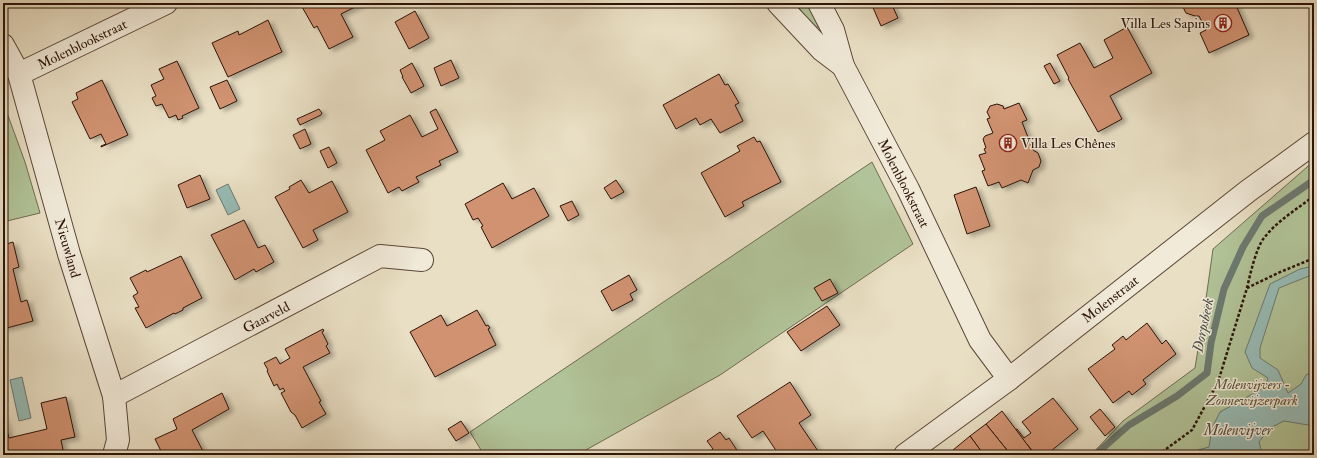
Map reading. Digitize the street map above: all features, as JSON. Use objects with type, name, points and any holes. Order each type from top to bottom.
[{"type":"street","name":"Molenblookstraat","points":[[19,74],[166,3]]},
{"type":"street","name":"Molenblookstraat","points":[[778,3],[822,50],[843,66],[908,189],[980,340],[1008,379]]},
{"type":"street","points":[[818,3],[830,24],[843,66]]},
{"type":"street","name":"Nieuwland","points":[[3,45],[19,74],[69,254],[114,396],[118,440],[114,455]]},
{"type":"street","name":"Molenstraat","points":[[905,455],[1008,379],[1248,191],[1314,143]]},
{"type":"street","name":"Gaarveld","points":[[114,396],[380,256],[422,260]]},
{"type":"path","points":[[1158,455],[1192,430],[1218,382],[1253,264],[1263,239],[1284,218],[1314,196]]},
{"type":"path","points":[[1247,288],[1314,258]]},
{"type":"green space","points":[[795,3],[813,3],[821,27],[814,27]]},
{"type":"green space","points":[[3,102],[25,162],[40,213],[3,222]]},
{"type":"green space","name":"Molenvijvers - Zonnewijzerpark","points":[[1314,161],[1314,455],[1091,455],[1123,421],[1195,368],[1213,249]]},
{"type":"green space","points":[[872,162],[913,244],[720,375],[577,455],[484,455],[470,432]]},
{"type":"water","points":[[228,184],[240,209],[228,215],[216,190]]},
{"type":"water","name":"Molenvijver","points":[[1314,266],[1314,274],[1279,288],[1260,348],[1260,358],[1278,370],[1288,393],[1301,384],[1306,375],[1314,371],[1314,426],[1284,421],[1270,428],[1259,442],[1262,453],[1268,455],[1194,455],[1198,450],[1209,447],[1212,428],[1220,412],[1265,387],[1268,378],[1252,368],[1245,352],[1270,284],[1300,269]]},
{"type":"water","points":[[22,377],[31,418],[19,421],[10,380]]},
{"type":"building","points":[[305,3],[361,3],[341,14],[353,37],[329,49],[317,26],[314,28],[301,5]]},
{"type":"building","points":[[871,3],[891,3],[898,18],[881,26]]},
{"type":"building","name":"Villa Les Sapins","points":[[1181,3],[1235,3],[1249,35],[1209,53],[1200,33],[1206,30],[1199,16],[1186,13]]},
{"type":"building","points":[[415,11],[429,38],[409,49],[395,22]]},
{"type":"building","points":[[268,20],[282,52],[228,77],[212,43],[238,31],[239,35]]},
{"type":"building","points":[[1127,27],[1152,73],[1110,96],[1122,119],[1098,132],[1068,79],[1069,78],[1057,55],[1080,43],[1094,68],[1113,58],[1104,40]]},
{"type":"building","points":[[451,60],[459,78],[441,86],[434,68]]},
{"type":"building","points":[[177,61],[199,108],[182,116],[183,118],[178,120],[176,115],[169,118],[162,104],[156,106],[152,98],[156,96],[151,85],[164,79],[159,69]]},
{"type":"building","points":[[412,63],[424,86],[411,93],[402,77],[400,70]]},
{"type":"building","points":[[1050,63],[1060,81],[1054,84],[1044,66]]},
{"type":"building","points":[[719,74],[725,85],[728,84],[739,103],[735,105],[743,121],[720,133],[711,119],[700,125],[696,118],[676,129],[663,105]]},
{"type":"building","points":[[102,80],[128,135],[101,147],[106,144],[101,134],[90,139],[72,102],[78,99],[76,93]]},
{"type":"building","points":[[227,80],[237,101],[220,109],[210,87]]},
{"type":"building","name":"Villa Les Chênes","points":[[1019,103],[1027,120],[1022,122],[1033,150],[1038,153],[1041,161],[1039,167],[1033,170],[1028,183],[1021,180],[1002,188],[999,182],[988,186],[982,171],[985,170],[979,155],[986,153],[983,139],[985,136],[993,133],[987,119],[990,118],[987,112],[990,106],[997,104],[1003,106],[1004,109]]},
{"type":"building","points":[[319,109],[322,113],[321,115],[300,125],[297,119]]},
{"type":"building","points":[[436,109],[458,152],[439,161],[441,165],[416,177],[419,182],[402,191],[399,187],[388,193],[366,150],[385,140],[380,131],[410,115],[422,137],[438,129],[430,112]]},
{"type":"building","points":[[305,129],[311,144],[300,149],[293,135]]},
{"type":"building","points":[[754,137],[757,142],[760,141],[781,182],[742,202],[744,206],[725,217],[701,173],[740,151],[737,146]]},
{"type":"building","points":[[329,147],[337,163],[328,168],[320,151]]},
{"type":"building","points":[[200,175],[210,199],[187,208],[178,185]]},
{"type":"building","points":[[301,180],[309,193],[332,181],[348,212],[313,230],[318,240],[303,248],[275,197],[290,189],[289,187]]},
{"type":"building","points":[[616,180],[624,192],[611,199],[604,188]]},
{"type":"building","points":[[503,183],[512,199],[534,188],[549,216],[492,248],[481,227],[483,226],[478,218],[473,220],[465,204]]},
{"type":"building","points":[[976,187],[990,226],[967,234],[954,195]]},
{"type":"building","points":[[572,201],[579,215],[568,221],[560,206]]},
{"type":"building","points":[[244,220],[258,248],[265,245],[274,262],[256,272],[254,269],[235,280],[211,235]]},
{"type":"building","points":[[13,242],[19,267],[13,269],[21,302],[27,300],[33,321],[3,329],[3,245]]},
{"type":"building","points":[[181,256],[202,298],[183,308],[183,310],[175,314],[174,313],[146,328],[135,308],[139,307],[133,296],[138,293],[130,278],[146,270],[147,272]]},
{"type":"building","points":[[629,275],[637,290],[630,294],[633,300],[612,311],[601,291]]},
{"type":"building","points":[[830,279],[838,293],[822,301],[814,288]]},
{"type":"building","points":[[827,306],[840,325],[801,351],[787,332]]},
{"type":"building","points":[[477,310],[486,326],[488,325],[490,328],[488,329],[496,345],[435,377],[410,332],[441,315],[447,326]]},
{"type":"building","points":[[1147,323],[1162,344],[1166,340],[1176,354],[1143,380],[1146,384],[1132,395],[1129,391],[1113,403],[1088,369],[1115,349],[1112,345],[1123,336],[1126,340]]},
{"type":"building","points":[[323,329],[324,331],[322,332],[328,344],[326,346],[330,353],[303,367],[321,401],[319,402],[326,414],[302,428],[295,415],[291,412],[281,393],[285,391],[283,388],[280,390],[277,384],[274,386],[264,363],[276,357],[280,364],[290,358],[285,349]]},
{"type":"building","points":[[790,382],[811,415],[799,423],[820,454],[818,455],[779,455],[763,431],[752,438],[737,416]]},
{"type":"building","points":[[222,393],[229,409],[192,430],[205,455],[163,455],[155,439],[177,429],[173,419]]},
{"type":"building","points":[[66,397],[75,437],[61,440],[64,455],[3,455],[3,415],[9,438],[47,429],[41,403]]},
{"type":"building","points":[[1053,398],[1078,429],[1046,455],[1036,455],[1015,430],[1017,429],[1024,438],[1031,433],[1022,422]]},
{"type":"building","points":[[1100,409],[1115,427],[1105,436],[1090,417]]},
{"type":"building","points":[[1002,411],[1035,455],[1011,455],[986,424]]},
{"type":"building","points":[[461,421],[469,433],[456,441],[448,429]]},
{"type":"building","points":[[986,424],[1011,455],[984,455],[970,436]]},
{"type":"building","points":[[720,432],[726,440],[729,438],[740,455],[704,455],[713,449],[707,441]]},
{"type":"building","points":[[970,436],[984,455],[947,455]]},
{"type":"waterway","name":"Dorpsbeek","points":[[1095,455],[1129,425],[1177,396],[1207,373],[1211,343],[1224,289],[1243,247],[1262,216],[1314,180]]},
{"type":"place","name":"Villa Les Sapins","points":[[1223,23]]},
{"type":"place","name":"Villa Les Chênes","points":[[1008,143]]}]
